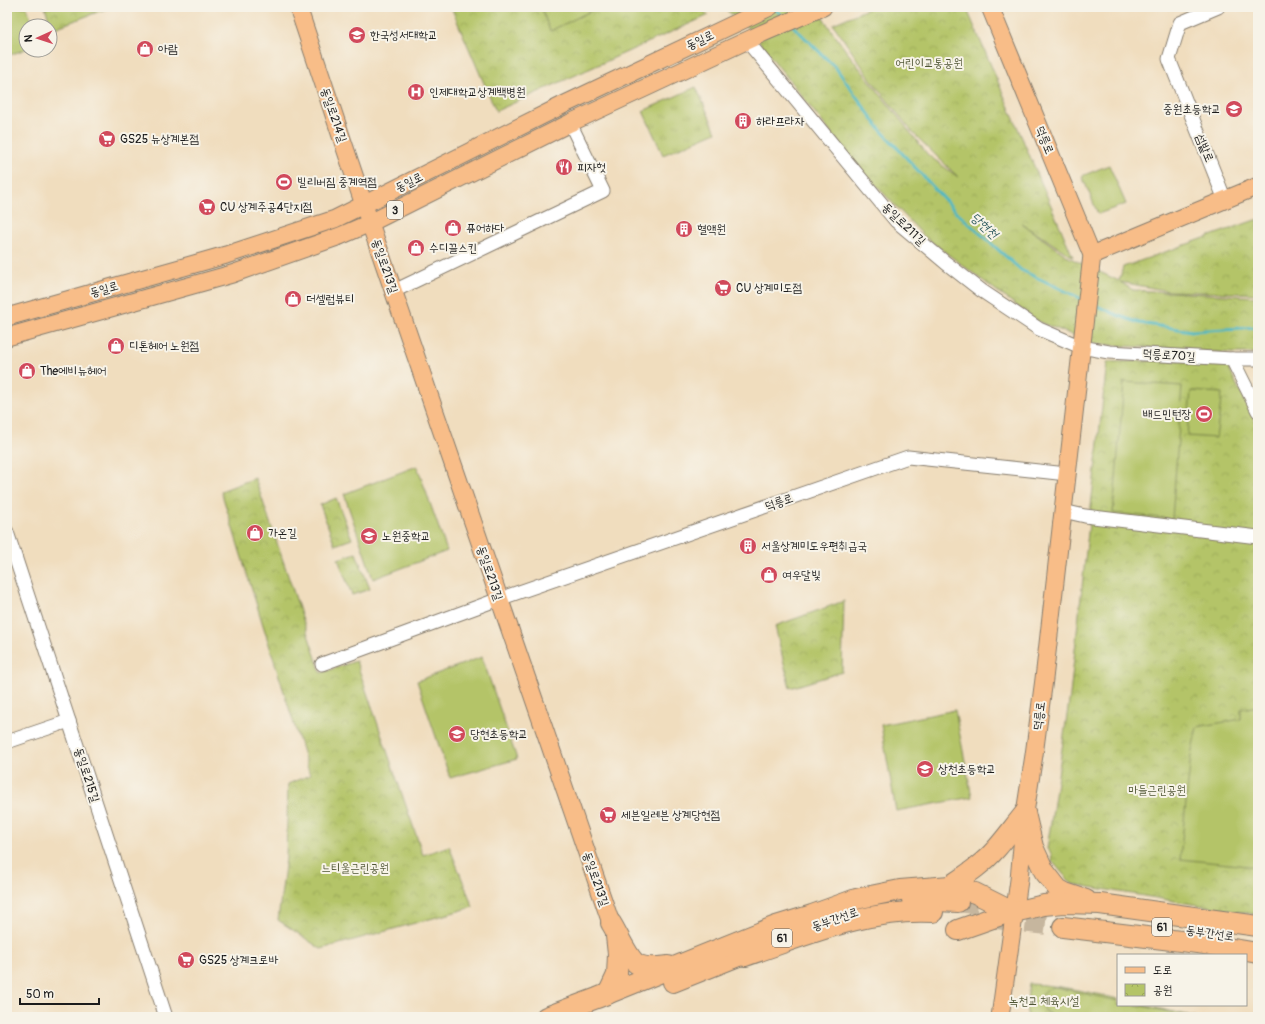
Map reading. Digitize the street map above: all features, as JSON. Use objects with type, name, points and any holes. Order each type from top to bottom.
[{"type":"highway","points":[[1025,813],[1033,847],[1044,871],[1058,889],[1065,893],[1100,904]]},
{"type":"highway","points":[[957,908],[968,874],[997,849],[1025,813]]},
{"type":"highway","points":[[546,1017],[608,994],[687,969],[751,936],[776,926],[856,899],[900,890],[957,908],[982,921],[1044,905],[1100,904],[1258,926]]},
{"type":"highway","points":[[957,908],[975,893],[1015,913]]},
{"type":"highway","name":"동부간선로","points":[[719,965],[816,925],[879,905],[905,900],[924,900],[957,908]]},
{"type":"highway","name":"동부간선로","points":[[581,1017],[614,1006],[687,969],[719,965],[826,929],[867,918],[913,911],[957,908]]},
{"type":"highway","name":"동부간선로","points":[[1258,940],[1065,920],[1258,953]]},
{"type":"highway","points":[[611,923],[631,957],[638,965],[687,969]]},
{"type":"highway","points":[[608,994],[617,974],[618,954],[616,937],[611,923]]},
{"type":"highway","points":[[751,936],[816,925]]},
{"type":"main road","name":"동일로214길","points":[[298,7],[370,223]]},
{"type":"main road","name":"동일로","points":[[7,317],[226,255],[335,219],[565,104],[770,7]]},
{"type":"main road","name":"덕릉로","points":[[990,7],[1092,255],[1034,755],[1025,813],[1015,913],[1000,1017]]},
{"type":"main road","name":"동일로","points":[[7,337],[232,274],[340,236],[370,223],[570,123],[763,33],[822,8]]},
{"type":"main road","points":[[1092,255],[1258,186]]},
{"type":"main road","name":"동일로213길","points":[[370,223],[611,923]]},
{"type":"street","name":"섬밭로","points":[[1218,7],[1180,23],[1169,59],[1225,200]]},
{"type":"street","name":"동일로211길","points":[[747,41],[896,221],[982,291],[1038,329],[1082,340]]},
{"type":"street","points":[[394,291],[603,191],[570,123]]},
{"type":"street","name":"덕릉로70길","points":[[1082,340],[1109,352],[1232,359],[1258,359]]},
{"type":"street","points":[[1232,359],[1258,411]]},
{"type":"street","name":"덕릉로","points":[[322,664],[499,599],[908,457],[1067,474]]},
{"type":"street","points":[[1062,511],[1085,516],[1258,537]]},
{"type":"street","name":"동일로215길","points":[[7,532],[166,1017]]},
{"type":"street","points":[[7,742],[69,721]]},
{"type":"green space","points":[[7,7],[27,7],[30,18],[18,18],[18,52],[7,56]]},
{"type":"green space","points":[[45,7],[111,7],[58,27],[58,18],[48,18]]},
{"type":"green space","points":[[451,7],[697,7],[709,15],[496,111]]},
{"type":"green space","points":[[541,7],[599,7],[550,31]]},
{"type":"green space","name":"어린이교통공원","points":[[722,7],[815,7],[844,48],[928,155],[958,177],[913,133],[872,81],[833,24],[872,7],[966,7],[1073,257],[1022,224],[1070,258],[1119,281],[1123,267],[1258,219],[1258,294],[1169,291],[1120,282],[1133,290],[1258,297],[1258,353],[1232,353],[1095,344],[1037,321],[925,237],[853,161],[745,24]]},
{"type":"green space","points":[[696,87],[716,132],[663,155],[643,111]]},
{"type":"green space","points":[[1109,165],[1126,204],[1098,214],[1082,176]]},
{"type":"green space","name":"마들근린공원","points":[[1224,359],[1258,428],[1258,915],[1072,884],[1051,860],[1052,855],[1047,849],[1070,695],[1107,362]]},
{"type":"green space","points":[[1124,382],[1182,386],[1172,519],[1113,513]]},
{"type":"green space","name":"배드민턴장","points":[[1191,391],[1222,393],[1216,438],[1187,436]]},
{"type":"green space","points":[[417,466],[447,551],[373,579],[344,494]]},
{"type":"green space","name":"느티울근린공원","points":[[255,478],[321,673],[356,661],[423,855],[449,846],[473,907],[321,949],[278,920],[286,858],[288,784],[310,775],[221,491]]},
{"type":"green space","points":[[336,498],[352,539],[335,545],[320,505]]},
{"type":"green space","points":[[356,553],[370,589],[352,595],[338,559]]},
{"type":"green space","points":[[844,601],[842,672],[790,688],[775,626]]},
{"type":"green space","points":[[482,657],[517,759],[450,778],[417,681]]},
{"type":"green space","points":[[1258,706],[1258,867],[1180,859],[1191,755],[1197,727],[1241,719],[1241,709]]},
{"type":"green space","points":[[955,710],[972,797],[896,811],[881,725]]},
{"type":"green space","name":"녹천교 체육시설","points":[[1029,984],[1063,987],[1117,999],[1117,1006],[1148,1006],[1196,1017],[1028,1017],[1026,1008]]},
{"type":"green space","name":"녹천교 체육시설","points":[[1055,987],[1117,1001],[1117,1006],[1142,1006],[1191,1017],[1054,1016],[1045,1011],[1041,1003],[1042,995],[1050,988]]},
{"type":"waterway","name":"당현천","points":[[774,8],[785,18]]},
{"type":"waterway","name":"당현천","points":[[793,26],[836,68],[879,128],[956,212],[1021,270],[1082,299]]},
{"type":"waterway","name":"당현천","points":[[1093,304],[1139,323],[1192,331],[1258,327]]},
{"type":"tunnel","points":[[958,902],[1002,907]]},
{"type":"tunnel","points":[[996,919],[1063,927]]},
{"type":"place","name":"한국성서대학교","points":[[357,35]]},
{"type":"place","name":"아람","points":[[145,49]]},
{"type":"place","name":"인제대학교상계백병원","points":[[416,92]]},
{"type":"place","name":"중원초등학교","points":[[1234,109]]},
{"type":"place","name":"하라프라자","points":[[743,121]]},
{"type":"place","name":"GS25 뉴상계본점","points":[[107,139]]},
{"type":"place","name":"피자헛","points":[[564,167]]},
{"type":"place","name":"빌리버짐 중계역점","points":[[284,182]]},
{"type":"place","name":"CU 상계주공4단지점","points":[[207,207]]},
{"type":"place","name":"퓨어하다","points":[[453,228]]},
{"type":"place","name":"혈액원","points":[[684,229]]},
{"type":"place","name":"수디끌스킨","points":[[416,248]]},
{"type":"place","name":"CU 상계미도점","points":[[723,288]]},
{"type":"place","name":"더셀럽뷰티","points":[[293,299]]},
{"type":"place","name":"디톤헤어 노원점","points":[[116,346]]},
{"type":"place","name":"The에비뉴헤어","points":[[27,371]]},
{"type":"place","name":"배드민턴장","points":[[1204,414]]},
{"type":"place","name":"가온길","points":[[255,533]]},
{"type":"place","name":"노원중학교","points":[[369,536]]},
{"type":"place","name":"서울상계미도우편취급국","points":[[748,546]]},
{"type":"place","name":"여우달빛","points":[[769,575]]},
{"type":"place","name":"당현초등학교","points":[[457,734]]},
{"type":"place","name":"상천초등학교","points":[[925,769]]},
{"type":"place","name":"세븐일레븐 상계당현점","points":[[608,815]]},
{"type":"place","name":"GS25 상계크로바","points":[[186,960]]}]
